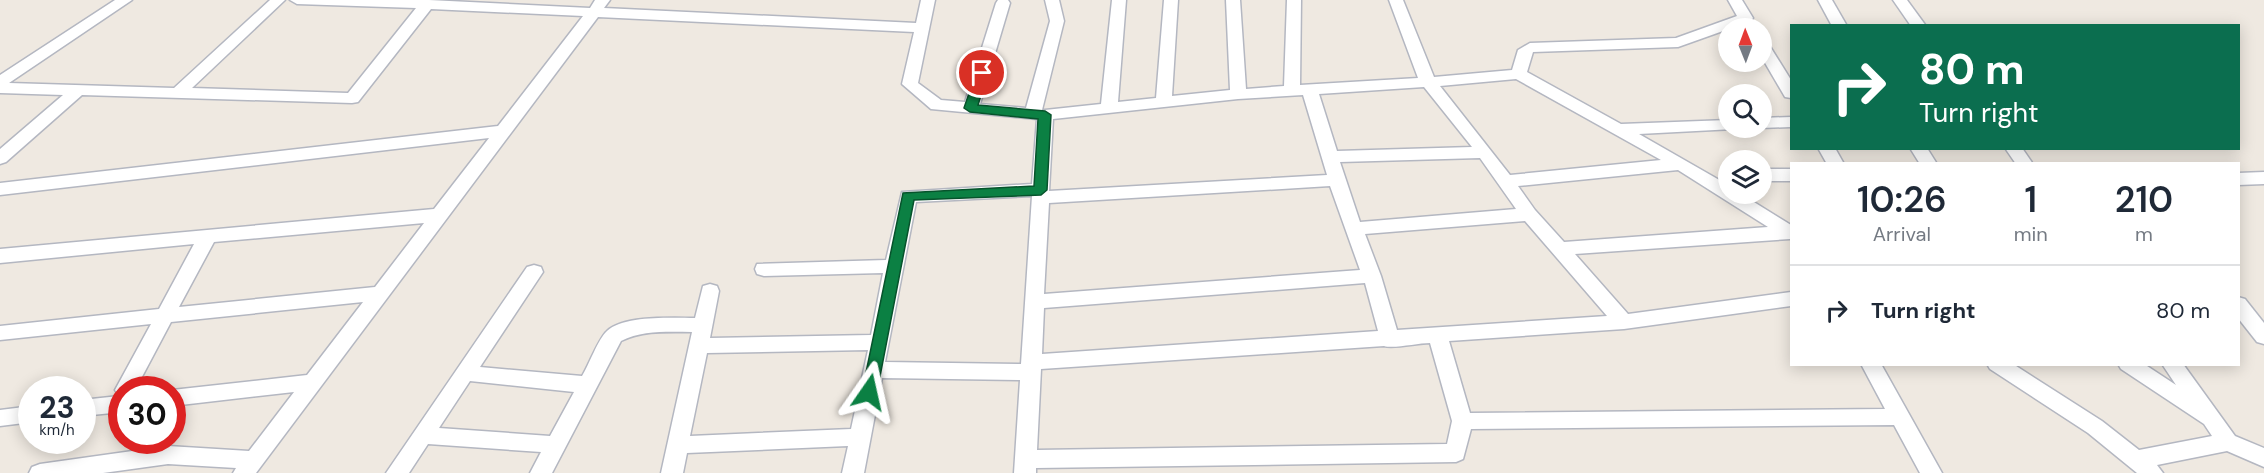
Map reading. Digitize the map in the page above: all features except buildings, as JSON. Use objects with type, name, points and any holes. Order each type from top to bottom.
[{"type":"street","points":[[0,82],[125,0]]},
{"type":"street","points":[[178,93],[278,0]]},
{"type":"street","points":[[297,0],[427,4],[599,5],[922,28]]},
{"type":"street","points":[[928,0],[910,84],[937,105],[1039,115],[1238,94],[1520,74],[1718,187]]},
{"type":"street","points":[[1052,0],[1057,21],[1039,115],[1040,194],[1026,466],[1456,453],[1462,421],[1438,336]]},
{"type":"street","points":[[1109,108],[1119,0]]},
{"type":"street","points":[[1164,102],[1171,0]]},
{"type":"street","points":[[1233,0],[1238,94]]},
{"type":"street","points":[[1292,91],[1294,0]]},
{"type":"street","points":[[1396,0],[1428,82],[1485,152],[1529,214],[1624,322]]},
{"type":"street","points":[[1735,0],[1746,18]]},
{"type":"street","points":[[1825,0],[1839,24]]},
{"type":"street","points":[[1900,0],[1918,24]]},
{"type":"street","points":[[970,108],[1003,3]]},
{"type":"street","points":[[0,88],[352,98],[427,4]]},
{"type":"street","points":[[40,473],[168,455],[249,467],[599,5]]},
{"type":"street","points":[[1520,74],[1526,50],[1530,48],[1678,42],[1718,31]]},
{"type":"street","points":[[1772,61],[1790,91]]},
{"type":"street","points":[[0,158],[78,90]]},
{"type":"street","points":[[1310,90],[1337,180],[1372,276],[1390,340]]},
{"type":"street","points":[[1772,123],[1790,122]]},
{"type":"street","points":[[1618,129],[1718,125]]},
{"type":"street","points":[[0,189],[504,131]]},
{"type":"street","points":[[1330,158],[1485,152]]},
{"type":"street","points":[[1506,182],[1681,164]]},
{"type":"street","points":[[1772,175],[1790,175]]},
{"type":"street","points":[[1702,177],[1718,176]]},
{"type":"street","points":[[2240,179],[2264,178]]},
{"type":"street","points":[[853,473],[908,196],[1040,194],[1337,180]]},
{"type":"street","points":[[1745,204],[1790,232]]},
{"type":"street","points":[[1354,229],[1529,214]]},
{"type":"street","points":[[0,256],[441,215]]},
{"type":"street","points":[[1559,249],[1790,232]]},
{"type":"street","points":[[133,376],[208,236]]},
{"type":"street","points":[[764,269],[894,266]]},
{"type":"street","points":[[397,473],[534,272]]},
{"type":"street","points":[[1035,302],[1372,276]]},
{"type":"street","points":[[672,473],[710,291]]},
{"type":"street","points":[[0,333],[381,293]]},
{"type":"street","points":[[874,370],[1031,367],[1624,322],[1790,299]]},
{"type":"street","points":[[2240,307],[2264,337]]},
{"type":"street","points":[[541,473],[614,336],[636,327],[703,325]]},
{"type":"street","points":[[699,346],[879,342]]},
{"type":"street","points":[[1872,366],[1931,473]]},
{"type":"street","points":[[2000,366],[2095,427],[2144,466],[2228,442]]},
{"type":"street","points":[[2131,366],[2211,418]]},
{"type":"street","points":[[2173,366],[2228,442],[2264,458]]},
{"type":"street","points":[[465,373],[589,385]]},
{"type":"street","points":[[186,396],[314,382]]},
{"type":"street","points":[[0,418],[18,416]]},
{"type":"street","points":[[1462,421],[1900,417]]},
{"type":"street","points":[[423,435],[556,445]]},
{"type":"street","points":[[678,445],[860,437]]},
{"type":"route","points":[[869,392],[908,196],[1041,190],[1045,115],[970,108],[982,73]]}]
